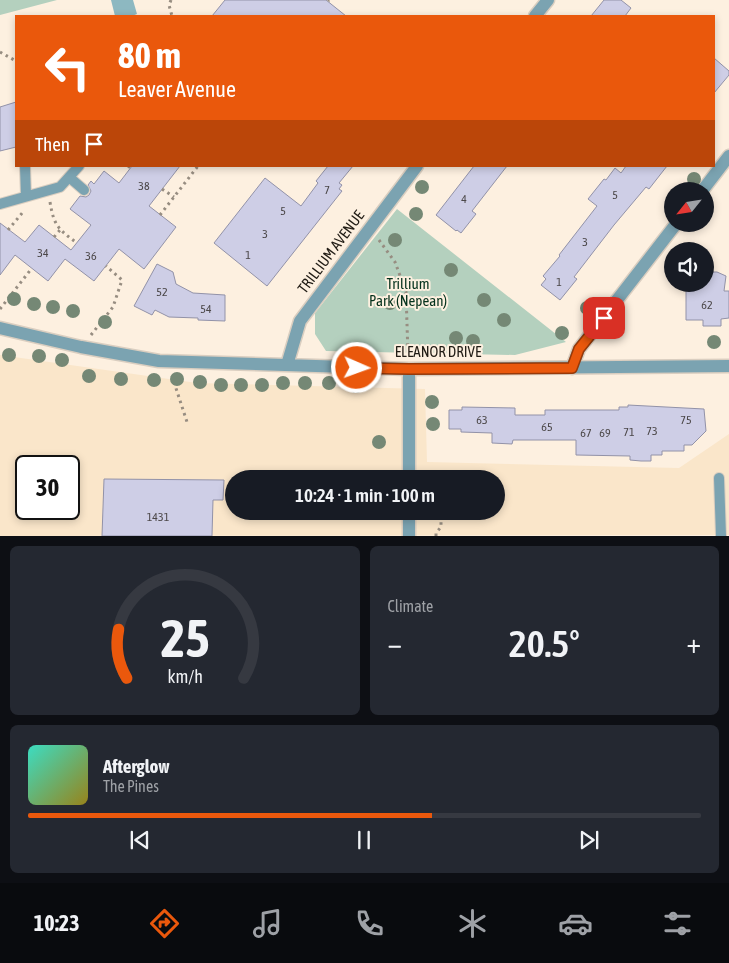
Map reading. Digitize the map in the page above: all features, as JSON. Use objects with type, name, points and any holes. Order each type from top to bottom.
[{"type":"street","points":[[536,15],[548,0]]},
{"type":"street","points":[[709,182],[729,156]]},
{"type":"street","name":"TRILLIUM AVENUE","points":[[288,365],[300,321],[369,227],[416,167]]},
{"type":"street","points":[[572,368],[579,349],[670,232]]},
{"type":"street","name":"ELEANOR DRIVE","points":[[0,328],[81,347],[168,361],[409,369],[729,366]]},
{"type":"street","points":[[409,369],[409,470]]},
{"type":"street","points":[[408,536],[409,520]]},
{"type":"lane","points":[[25,167],[26,196]]},
{"type":"lane","points":[[0,204],[60,187],[77,167]]},
{"type":"lane","points":[[69,177],[84,190]]},
{"type":"lane","points":[[719,478],[721,536]]},
{"type":"path","points":[[172,0],[169,6],[172,15]]},
{"type":"path","points":[[0,52],[15,60]]},
{"type":"path","points":[[160,215],[196,167]]},
{"type":"path","points":[[162,189],[174,197]]},
{"type":"path","points":[[48,190],[53,219],[60,230],[77,243]]},
{"type":"path","points":[[369,227],[395,262],[406,292],[409,369]]},
{"type":"path","points":[[54,237],[60,230]]},
{"type":"path","points":[[81,347],[113,307],[122,280],[106,266]]},
{"type":"path","points":[[0,308],[32,268]]},
{"type":"path","points":[[168,361],[187,422]]},
{"type":"path","points":[[436,536],[441,527],[441,520]]},
{"type":"shaded area","points":[[0,355],[197,383],[425,389],[427,462],[679,468],[729,434],[729,535],[0,536]]},
{"type":"green space","points":[[0,0],[57,0],[0,15]]},
{"type":"green space","name":"Trillium Park (Nepean)","points":[[397,209],[566,342],[515,355],[326,351],[315,334],[315,313]]},
{"type":"water","points":[[111,0],[133,0],[137,14],[115,15]]},
{"type":"building","points":[[225,0],[326,0],[345,15],[213,15]]},
{"type":"building","points":[[604,0],[621,0],[631,8],[626,15],[592,15]]},
{"type":"building","points":[[715,59],[729,71],[729,75],[715,92]]},
{"type":"building","points":[[15,102],[15,147],[0,151],[0,107]]},
{"type":"building","points":[[131,167],[179,167],[149,206],[176,227],[144,269],[119,249],[94,281],[65,259],[48,281],[15,255],[0,275],[0,223],[25,242],[39,225],[71,250],[91,225],[70,209],[80,196],[86,197],[89,195],[91,191],[88,185],[91,181],[94,184],[104,171],[119,183]]},
{"type":"building","points":[[327,167],[352,167],[339,183],[342,185],[339,189],[342,191],[267,286],[214,243],[265,178],[301,206],[318,183],[316,181]]},
{"type":"building","points":[[473,167],[506,167],[472,211],[476,214],[461,233],[436,215]]},
{"type":"building","points":[[625,167],[666,167],[649,189],[646,187],[614,225],[574,277],[577,279],[560,300],[541,285],[546,279],[543,276],[597,206],[588,199],[615,168],[621,173]]},
{"type":"building","points":[[157,264],[173,272],[176,284],[193,293],[225,295],[225,321],[169,317],[155,310],[152,315],[134,306]]},
{"type":"building","points":[[714,272],[726,276],[724,291],[729,291],[729,318],[721,319],[721,326],[703,326],[703,320],[686,320],[686,292],[714,292]]},
{"type":"building","points":[[628,405],[704,409],[706,431],[692,445],[684,445],[684,451],[662,451],[662,455],[651,455],[651,461],[641,461],[630,460],[630,456],[576,455],[576,440],[513,440],[512,444],[492,443],[492,433],[461,432],[461,429],[449,429],[449,410],[462,410],[462,407],[515,408],[515,415],[545,415],[545,410],[619,410],[619,407],[628,407]]},
{"type":"building","points":[[104,479],[224,480],[223,500],[213,500],[212,536],[102,536]]},
{"type":"route","points":[[357,368],[572,368],[579,349],[604,318]]}]
